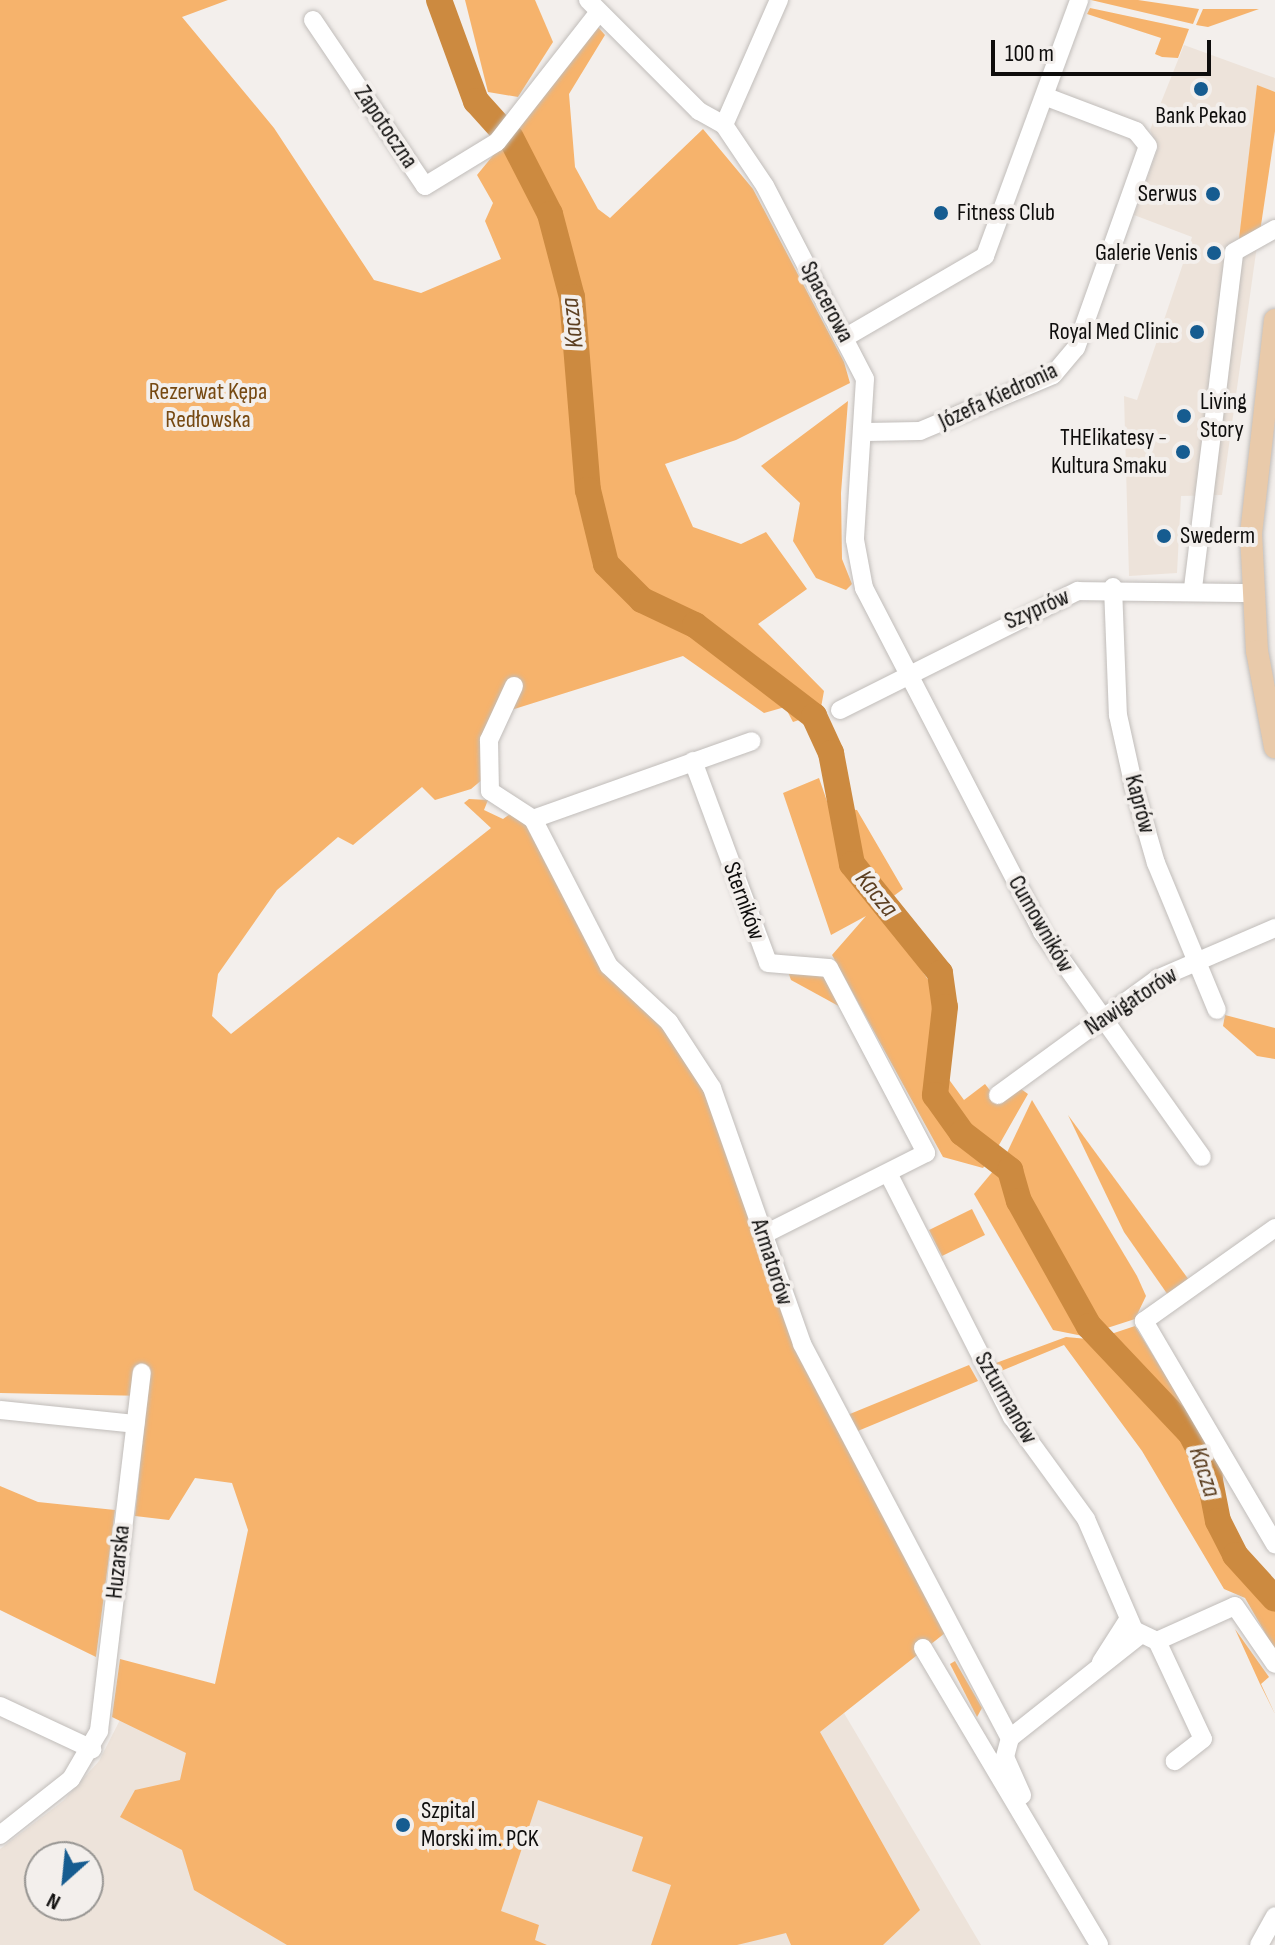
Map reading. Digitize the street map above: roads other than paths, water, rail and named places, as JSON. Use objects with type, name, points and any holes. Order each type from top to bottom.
[{"type":"main road","points":[[1275,320],[1252,492],[1253,593],[1275,747]]},
{"type":"street","points":[[724,125],[779,0]]},
{"type":"street","points":[[846,337],[985,256],[1079,0]]},
{"type":"street","name":"Spacerowa","points":[[594,6],[699,111],[724,125],[846,337],[865,379],[866,432],[857,566],[906,674]]},
{"type":"street","name":"Zapotoczna","points":[[313,20],[425,186],[497,142],[594,6]]},
{"type":"street","name":"Józefa Kiedronia","points":[[866,432],[920,431],[1053,375],[1070,359],[1148,146],[1136,131],[1044,96]]},
{"type":"street","points":[[1193,588],[1234,252],[1275,229]]},
{"type":"street","name":"Szyprów","points":[[840,710],[1043,603],[1113,587],[1193,588],[1253,593]]},
{"type":"street","name":"Kaprów","points":[[1113,587],[1118,715],[1131,772],[1156,863],[1217,1010]]},
{"type":"street","name":"Cumowników","points":[[906,674],[1042,932],[1202,1157]]},
{"type":"street","points":[[514,686],[489,740],[490,791],[533,819],[752,741]]},
{"type":"street","name":"Sterników","points":[[693,761],[768,963],[829,968],[926,1153],[888,1173]]},
{"type":"street","name":"Armatorów","points":[[533,819],[609,966],[669,1022],[712,1088],[802,1344],[996,1720],[1010,1738]]},
{"type":"street","name":"Nawigatorów","points":[[998,1095],[1101,1018],[1196,961],[1275,928]]},
{"type":"street","points":[[763,1235],[888,1173]]},
{"type":"street","name":"Szturmanów","points":[[888,1173],[1012,1417],[1086,1519],[1142,1632],[1203,1739],[1175,1761]]},
{"type":"street","points":[[1275,1228],[1144,1321],[1149,1336],[1275,1544]]},
{"type":"street","name":"Huzarska","points":[[0,1835],[71,1779],[92,1749],[102,1715],[142,1373]]},
{"type":"street","points":[[0,1410],[135,1424]]},
{"type":"street","points":[[1111,1945],[1013,1780],[1005,1757],[1010,1738],[1023,1734],[1101,1662],[1142,1632],[1235,1606],[1275,1664]]},
{"type":"street","points":[[923,1648],[1099,1945]]},
{"type":"street","points":[[0,1706],[92,1749]]},
{"type":"street","points":[[974,1734],[996,1720]]},
{"type":"street","points":[[1259,1945],[1275,1916]]},
{"type":"waterway","name":"Kacza","points":[[439,0],[476,101],[502,130]]},
{"type":"waterway","name":"Kacza","points":[[511,138],[550,214],[572,297],[588,490],[606,564],[642,600],[695,625],[814,716],[831,753],[852,864],[940,973],[945,1007],[935,1095],[962,1133],[1010,1170],[1019,1201],[1089,1326],[1191,1434],[1207,1465],[1218,1521],[1235,1555],[1275,1599]]},
{"type":"place","name":"Bank Pekao","points":[[1201,89]]},
{"type":"place","name":"Serwus","points":[[1213,194]]},
{"type":"place","name":"Fitness Club","points":[[941,213]]},
{"type":"place","name":"Galerie Venis","points":[[1214,253]]},
{"type":"place","name":"Royal Med Clinic","points":[[1197,332]]},
{"type":"place","name":"Living Story","points":[[1184,416]]},
{"type":"place","name":"THElikatesy - Kultura Smaku","points":[[1183,452]]},
{"type":"place","name":"Swederm","points":[[1164,536]]},
{"type":"place","name":"Szpital Morski im. PCK","points":[[403,1825]]},
{"type":"park label","name":"Rezerwat Kępa Redłowska","points":[[208,406]]}]
